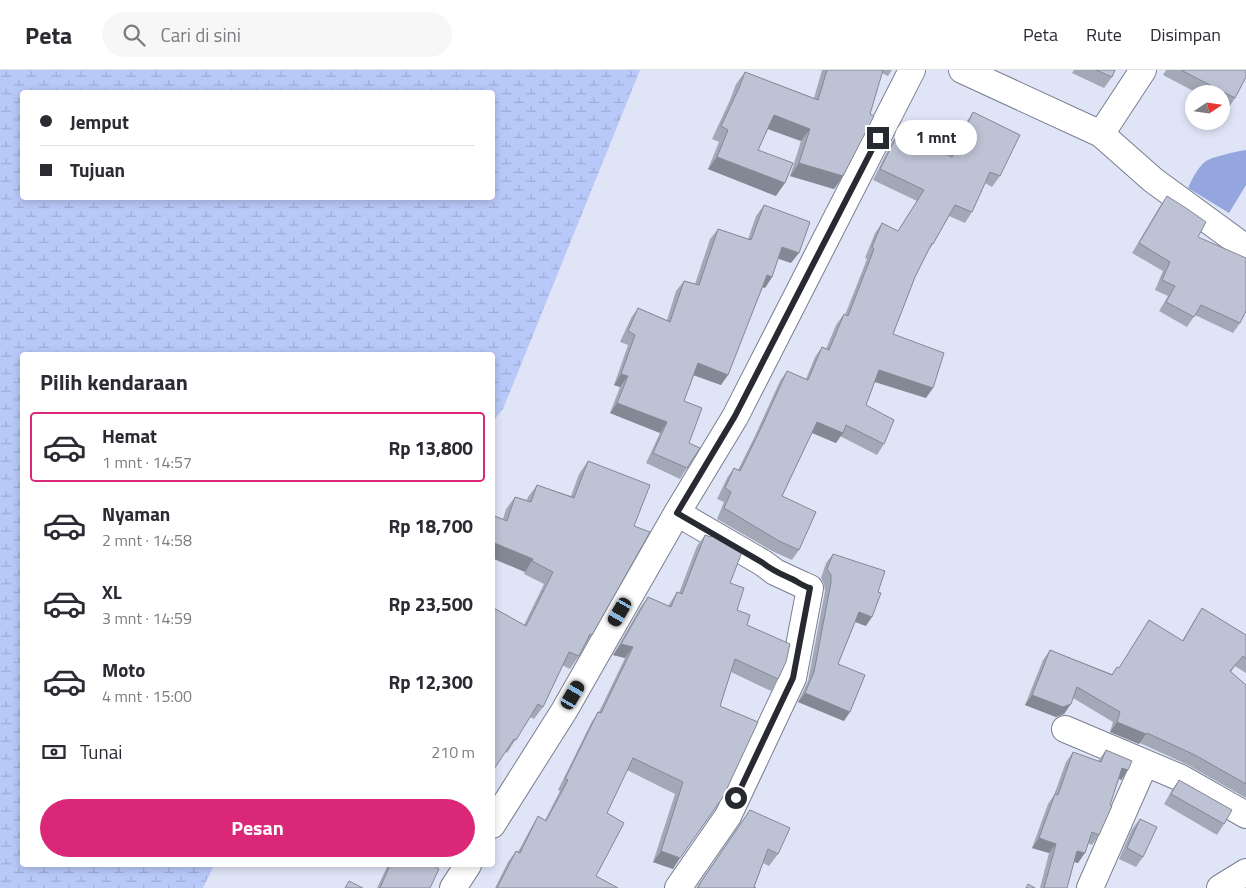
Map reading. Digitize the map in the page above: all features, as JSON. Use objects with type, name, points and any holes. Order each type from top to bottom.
[{"type":"street","points":[[495,820],[564,712],[677,513],[735,416],[912,70]]},
{"type":"street","points":[[962,70],[1101,134],[1153,180],[1246,248]]},
{"type":"street","points":[[1101,134],[1143,70]]},
{"type":"street","points":[[677,513],[763,563],[775,572],[810,588],[793,678],[728,816],[678,888]]},
{"type":"street","points":[[1065,729],[1181,778],[1246,815]]},
{"type":"street","points":[[1090,888],[1145,763]]},
{"type":"street","points":[[453,888],[467,867]]},
{"type":"street","points":[[1220,888],[1246,872]]},
{"type":"green space","points":[[0,70],[640,70],[503,409],[495,419],[495,352],[20,352],[20,867],[213,867],[203,888],[0,888]]},
{"type":"shaded area","points":[[1246,150],[1246,185],[1229,213],[1188,188],[1198,170],[1209,159]]},
{"type":"building","points":[[827,70],[883,70],[870,114],[874,116],[843,176],[799,163],[810,129],[774,115],[758,150],[793,163],[785,183],[717,157],[728,130],[721,126],[745,72],[818,100]]},
{"type":"building","points":[[1096,70],[1115,70],[1112,77]]},
{"type":"building","points":[[1181,70],[1246,70],[1246,77],[1235,98],[1230,95],[1230,85],[1210,85]]},
{"type":"building","points":[[973,112],[1020,135],[1000,176],[990,172],[972,212],[955,205],[932,243],[915,277],[893,334],[944,353],[933,388],[879,370],[866,405],[894,420],[884,444],[846,425],[843,433],[817,422],[782,496],[816,512],[799,550],[779,541],[724,508],[731,492],[725,488],[734,468],[740,471],[787,371],[808,380],[822,347],[829,350],[844,314],[848,316],[882,223],[898,231],[924,190],[880,169],[899,132],[952,157]]},
{"type":"building","points":[[1167,196],[1206,222],[1198,237],[1246,258],[1246,311],[1240,323],[1201,305],[1194,317],[1166,302],[1175,286],[1162,280],[1170,262],[1139,243]]},
{"type":"building","points":[[764,205],[810,222],[799,253],[782,247],[772,277],[767,275],[728,375],[698,363],[684,401],[702,408],[689,443],[700,448],[687,468],[653,453],[667,422],[617,403],[628,376],[621,374],[635,335],[628,331],[638,308],[670,322],[684,281],[699,285],[718,229],[751,240]]},
{"type":"building","points":[[588,461],[650,485],[634,526],[650,532],[579,656],[569,652],[543,707],[538,704],[516,740],[514,739],[495,768],[495,609],[526,626],[553,572],[532,561],[533,559],[495,543],[495,516],[507,521],[515,497],[531,502],[537,485],[574,498]]},
{"type":"building","points":[[705,535],[711,537],[712,535],[742,552],[730,583],[744,588],[737,610],[750,615],[747,625],[790,644],[786,662],[778,679],[735,659],[720,706],[758,722],[723,797],[680,858],[661,851],[683,782],[633,758],[607,813],[624,823],[596,876],[618,888],[497,888],[516,851],[520,853],[538,816],[546,821],[568,780],[565,779],[598,712],[601,713],[633,647],[621,644],[648,597],[671,607],[677,592],[682,594]]},
{"type":"building","points":[[833,554],[885,571],[878,592],[881,593],[872,617],[859,612],[838,664],[865,675],[850,712],[805,693],[814,672],[831,582],[831,575],[827,569]]},
{"type":"building","points":[[1202,608],[1246,635],[1246,659],[1243,656],[1230,671],[1246,685],[1246,784],[1195,755],[1147,733],[1117,722],[1120,712],[1077,687],[1071,704],[1063,707],[1032,695],[1050,650],[1112,675],[1117,667],[1119,668],[1149,620],[1183,641]]},
{"type":"building","points":[[1106,750],[1132,761],[1128,770],[1122,768],[1110,805],[1112,806],[1099,835],[1092,832],[1085,853],[1077,851],[1067,888],[1044,888],[1056,844],[1039,838],[1055,794],[1058,795],[1073,752],[1101,762]]},
{"type":"building","points":[[1179,780],[1232,810],[1224,824],[1171,794]]},
{"type":"building","points":[[750,810],[790,828],[778,854],[768,849],[754,887],[756,888],[698,888],[701,882]]},
{"type":"building","points":[[1140,819],[1157,827],[1143,857],[1127,848]]},
{"type":"building","points":[[389,867],[436,867],[439,869],[430,888],[380,888]]},
{"type":"building","points":[[349,881],[363,888],[345,888]]},
{"type":"building","points":[[1028,884],[1035,888],[1026,888]]},
{"type":"route","points":[[736,798],[793,678],[810,588],[775,572],[763,563],[677,513],[735,416],[878,138]]}]
